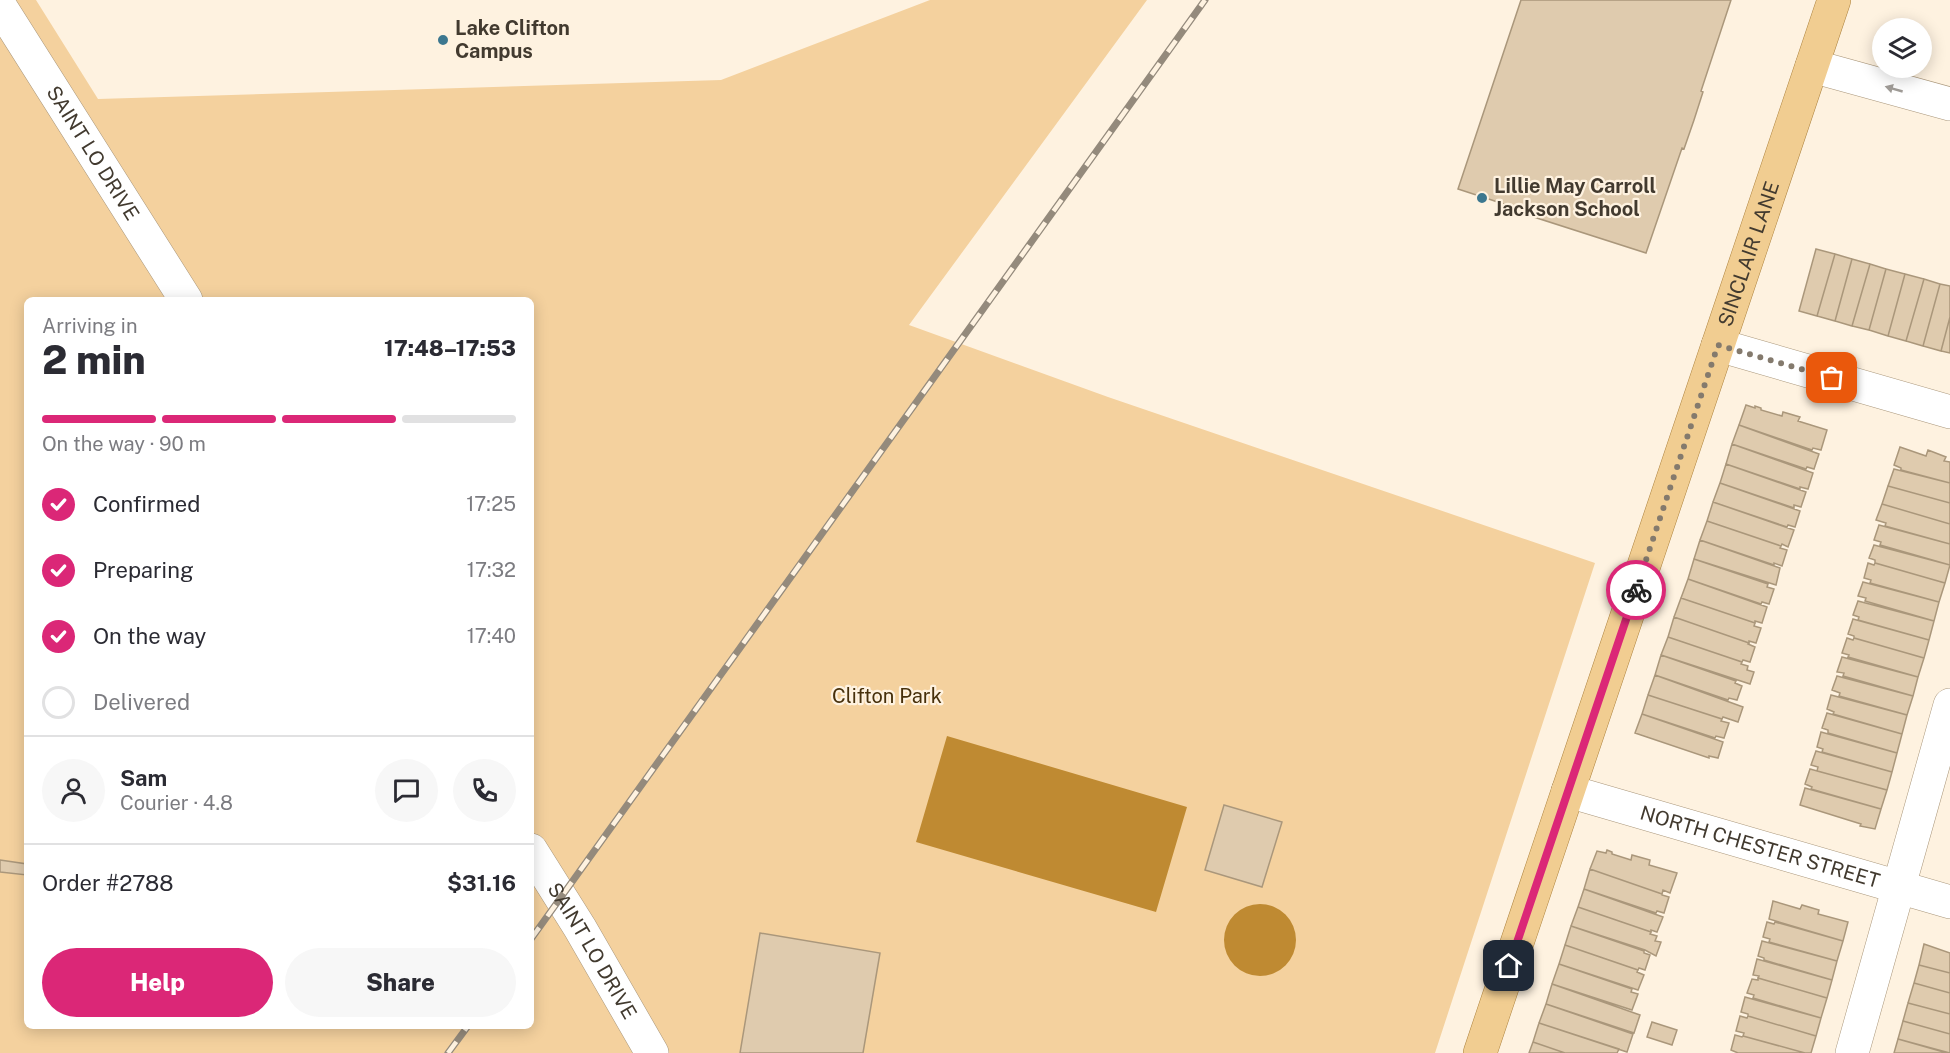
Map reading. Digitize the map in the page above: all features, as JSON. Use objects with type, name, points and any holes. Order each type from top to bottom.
[{"type":"main road","name":"SINCLAIR LANE","points":[[1480,1053],[1834,0]]},
{"type":"street","name":"SAINT LO DRIVE","points":[[0,6],[184,297]]},
{"type":"street","points":[[1812,66],[1950,104]]},
{"type":"street","points":[[1718,345],[1950,412]]},
{"type":"street","points":[[1852,1053],[1950,705]]},
{"type":"street","name":"NORTH CHESTER STREET","points":[[1568,791],[1950,902]]},
{"type":"street","name":"SAINT LO DRIVE","points":[[534,855],[580,928],[652,1053]]},
{"type":"green space","name":"Clifton Park","points":[[0,0],[36,0],[98,99],[721,80],[930,0],[1147,0],[909,325],[1108,397],[1595,563],[1435,1053],[0,1053]]},
{"type":"shaded area","points":[[947,736],[1187,807],[1156,912],[916,842]]},
{"type":"shaded area","points":[[1260,904],[1280,910],[1290,920],[1296,940],[1290,960],[1280,970],[1260,976],[1240,970],[1230,960],[1224,940],[1230,920],[1240,910]]},
{"type":"building","points":[[1521,0],[1731,0],[1701,91],[1703,92],[1694,120],[1646,253],[1515,211],[1516,208],[1458,189]]},
{"type":"building","points":[[1816,249],[1835,254],[1817,316],[1799,311]]},
{"type":"building","points":[[1835,254],[1852,259],[1835,321],[1817,316]]},
{"type":"building","points":[[1852,259],[1870,264],[1852,326],[1835,321]]},
{"type":"building","points":[[1870,264],[1886,269],[1869,330],[1852,326]]},
{"type":"building","points":[[1886,269],[1905,274],[1888,336],[1869,330]]},
{"type":"building","points":[[1905,274],[1924,279],[1906,341],[1888,336]]},
{"type":"building","points":[[1924,279],[1940,284],[1923,346],[1906,341]]},
{"type":"building","points":[[1940,284],[1950,286],[1950,317],[1941,351],[1923,346]]},
{"type":"building","points":[[1950,317],[1950,353],[1941,351]]},
{"type":"building","points":[[1746,405],[1782,416],[1783,412],[1800,417],[1798,421],[1827,430],[1821,450],[1813,448],[1812,450],[1739,425]]},
{"type":"building","points":[[1739,425],[1819,454],[1814,469],[1807,467],[1806,469],[1732,444]]},
{"type":"building","points":[[1732,444],[1813,473],[1808,489],[1800,487],[1800,489],[1726,464]]},
{"type":"building","points":[[1900,447],[1926,456],[1928,450],[1946,457],[1944,461],[1950,462],[1950,483],[1901,470],[1894,465]]},
{"type":"building","points":[[1726,464],[1806,492],[1801,507],[1794,505],[1794,508],[1720,483]]},
{"type":"building","points":[[1894,469],[1950,483],[1950,503],[1888,486]]},
{"type":"building","points":[[1720,483],[1800,511],[1795,527],[1788,525],[1787,527],[1713,502]]},
{"type":"building","points":[[1888,486],[1950,503],[1950,524],[1882,504]]},
{"type":"building","points":[[1713,502],[1794,530],[1788,547],[1707,521]]},
{"type":"building","points":[[1882,504],[1950,524],[1950,544],[1885,526],[1886,523],[1876,520]]},
{"type":"building","points":[[1707,521],[1781,546],[1780,548],[1787,550],[1782,566],[1700,540]]},
{"type":"building","points":[[1879,525],[1950,544],[1950,565],[1880,545],[1881,542],[1874,540]]},
{"type":"building","points":[[1700,540],[1780,568],[1776,585],[1694,559]]},
{"type":"building","points":[[1874,545],[1950,565],[1945,583],[1875,563],[1875,560],[1869,558]]},
{"type":"building","points":[[1694,559],[1768,584],[1767,587],[1774,589],[1769,604],[1762,602],[1761,604],[1688,579]]},
{"type":"building","points":[[1868,563],[1945,583],[1939,602],[1870,583],[1871,580],[1864,578]]},
{"type":"building","points":[[1688,579],[1767,607],[1762,623],[1755,621],[1755,623],[1681,598]]},
{"type":"building","points":[[1863,582],[1939,602],[1934,621],[1865,601],[1866,598],[1858,596]]},
{"type":"building","points":[[1681,598],[1755,623],[1754,626],[1761,628],[1756,643],[1749,641],[1749,643],[1674,617]]},
{"type":"building","points":[[1858,601],[1934,621],[1929,640],[1858,620],[1859,617],[1853,615]]},
{"type":"building","points":[[1674,617],[1749,643],[1755,647],[1750,662],[1743,660],[1742,662],[1668,637]]},
{"type":"building","points":[[1853,619],[1929,640],[1924,658],[1854,638],[1848,634]]},
{"type":"building","points":[[1668,637],[1742,662],[1741,664],[1748,666],[1747,670],[1754,672],[1750,684],[1661,655]]},
{"type":"building","points":[[1847,638],[1924,658],[1918,677],[1848,657],[1849,655],[1842,653]]},
{"type":"building","points":[[1661,655],[1736,681],[1735,683],[1742,686],[1737,700],[1729,698],[1728,700],[1655,675]]},
{"type":"building","points":[[1842,657],[1918,677],[1913,696],[1843,676],[1844,673],[1837,672]]},
{"type":"building","points":[[1655,675],[1743,707],[1738,722],[1648,695]]},
{"type":"building","points":[[1837,676],[1913,696],[1907,715],[1839,696],[1840,693],[1832,690]]},
{"type":"building","points":[[1648,695],[1722,719],[1721,721],[1729,723],[1724,738],[1716,736],[1715,738],[1642,714]]},
{"type":"building","points":[[1831,695],[1907,715],[1902,734],[1833,714],[1834,712],[1827,709]]},
{"type":"building","points":[[1827,713],[1902,734],[1897,753],[1828,733],[1828,730],[1822,728]]},
{"type":"building","points":[[1642,714],[1723,742],[1718,758],[1709,756],[1709,758],[1635,733]]},
{"type":"building","points":[[1821,732],[1897,753],[1892,772],[1822,752],[1823,749],[1817,747]]},
{"type":"building","points":[[1816,751],[1892,772],[1887,790],[1817,771],[1818,767],[1811,765]]},
{"type":"building","points":[[1810,769],[1887,790],[1881,809],[1811,789],[1812,787],[1805,784]]},
{"type":"building","points":[[1805,788],[1881,809],[1875,829],[1800,805]]},
{"type":"building","points":[[1224,805],[1282,822],[1262,887],[1205,870]]},
{"type":"building","points":[[1607,850],[1631,860],[1632,855],[1650,860],[1649,865],[1677,873],[1670,893],[1663,890],[1662,894],[1590,869],[1597,851],[1606,853]]},
{"type":"building","points":[[0,860],[24,864],[24,875],[0,872]]},
{"type":"building","points":[[1590,869],[1669,897],[1664,913],[1657,911],[1656,913],[1584,889]]},
{"type":"building","points":[[1584,889],[1663,917],[1657,932],[1651,930],[1651,932],[1578,907]]},
{"type":"building","points":[[1773,901],[1800,909],[1802,905],[1819,910],[1818,914],[1848,922],[1843,941],[1769,919]]},
{"type":"building","points":[[1578,907],[1651,932],[1650,934],[1657,936],[1655,941],[1661,942],[1656,956],[1645,950],[1571,926]]},
{"type":"building","points":[[1767,922],[1774,924],[1775,922],[1843,941],[1837,961],[1769,942],[1770,939],[1763,937]]},
{"type":"building","points":[[1571,926],[1644,951],[1650,955],[1645,970],[1639,968],[1638,970],[1565,945]]},
{"type":"building","points":[[760,933],[880,953],[863,1053],[740,1053]]},
{"type":"building","points":[[1762,941],[1837,961],[1832,980],[1764,960],[1758,956]]},
{"type":"building","points":[[1924,944],[1950,953],[1950,973],[1919,965]]},
{"type":"building","points":[[1565,945],[1638,970],[1637,972],[1644,975],[1638,990],[1559,964]]},
{"type":"building","points":[[1757,959],[1832,980],[1827,998],[1758,978],[1759,976],[1753,975]]},
{"type":"building","points":[[1559,964],[1632,989],[1631,992],[1638,994],[1632,1010],[1552,984]]},
{"type":"building","points":[[1919,965],[1950,973],[1950,993],[1914,983]]},
{"type":"building","points":[[1758,978],[1827,998],[1821,1018],[1753,998],[1754,995],[1747,993],[1752,979],[1758,980]]},
{"type":"building","points":[[1914,983],[1950,993],[1950,1014],[1908,1003]]},
{"type":"building","points":[[1552,984],[1640,1015],[1634,1033],[1546,1004]]},
{"type":"building","points":[[1745,997],[1821,1018],[1816,1036],[1748,1016],[1741,1012]]},
{"type":"building","points":[[1908,1003],[1950,1014],[1950,1034],[1903,1021]]},
{"type":"building","points":[[1546,1004],[1633,1034],[1627,1052],[1539,1023]]},
{"type":"building","points":[[1740,1016],[1747,1018],[1748,1016],[1816,1036],[1811,1053],[1743,1036],[1744,1033],[1736,1031]]},
{"type":"building","points":[[1903,1021],[1950,1034],[1950,1053],[1898,1039]]},
{"type":"building","points":[[1652,1022],[1677,1030],[1672,1045],[1647,1037]]},
{"type":"building","points":[[1539,1023],[1619,1049],[1617,1053],[1565,1053],[1533,1042]]},
{"type":"building","points":[[1735,1035],[1805,1053],[1738,1053],[1731,1050]]},
{"type":"building","points":[[1898,1039],[1947,1053],[1894,1053]]},
{"type":"building","points":[[1533,1042],[1565,1053],[1529,1053]]},
{"type":"railway","points":[[534,935],[1205,0]]},
{"type":"railway","points":[[448,1053],[466,1029]]},
{"type":"way so far","points":[[1636,590],[1718,345],[1832,378]]},
{"type":"place","name":"Lake Clifton Campus","points":[[443,40]]},
{"type":"place","name":"Lillie May Carroll Jackson School","points":[[1482,198]]},
{"type":"route","points":[[1509,966],[1636,590]]}]
